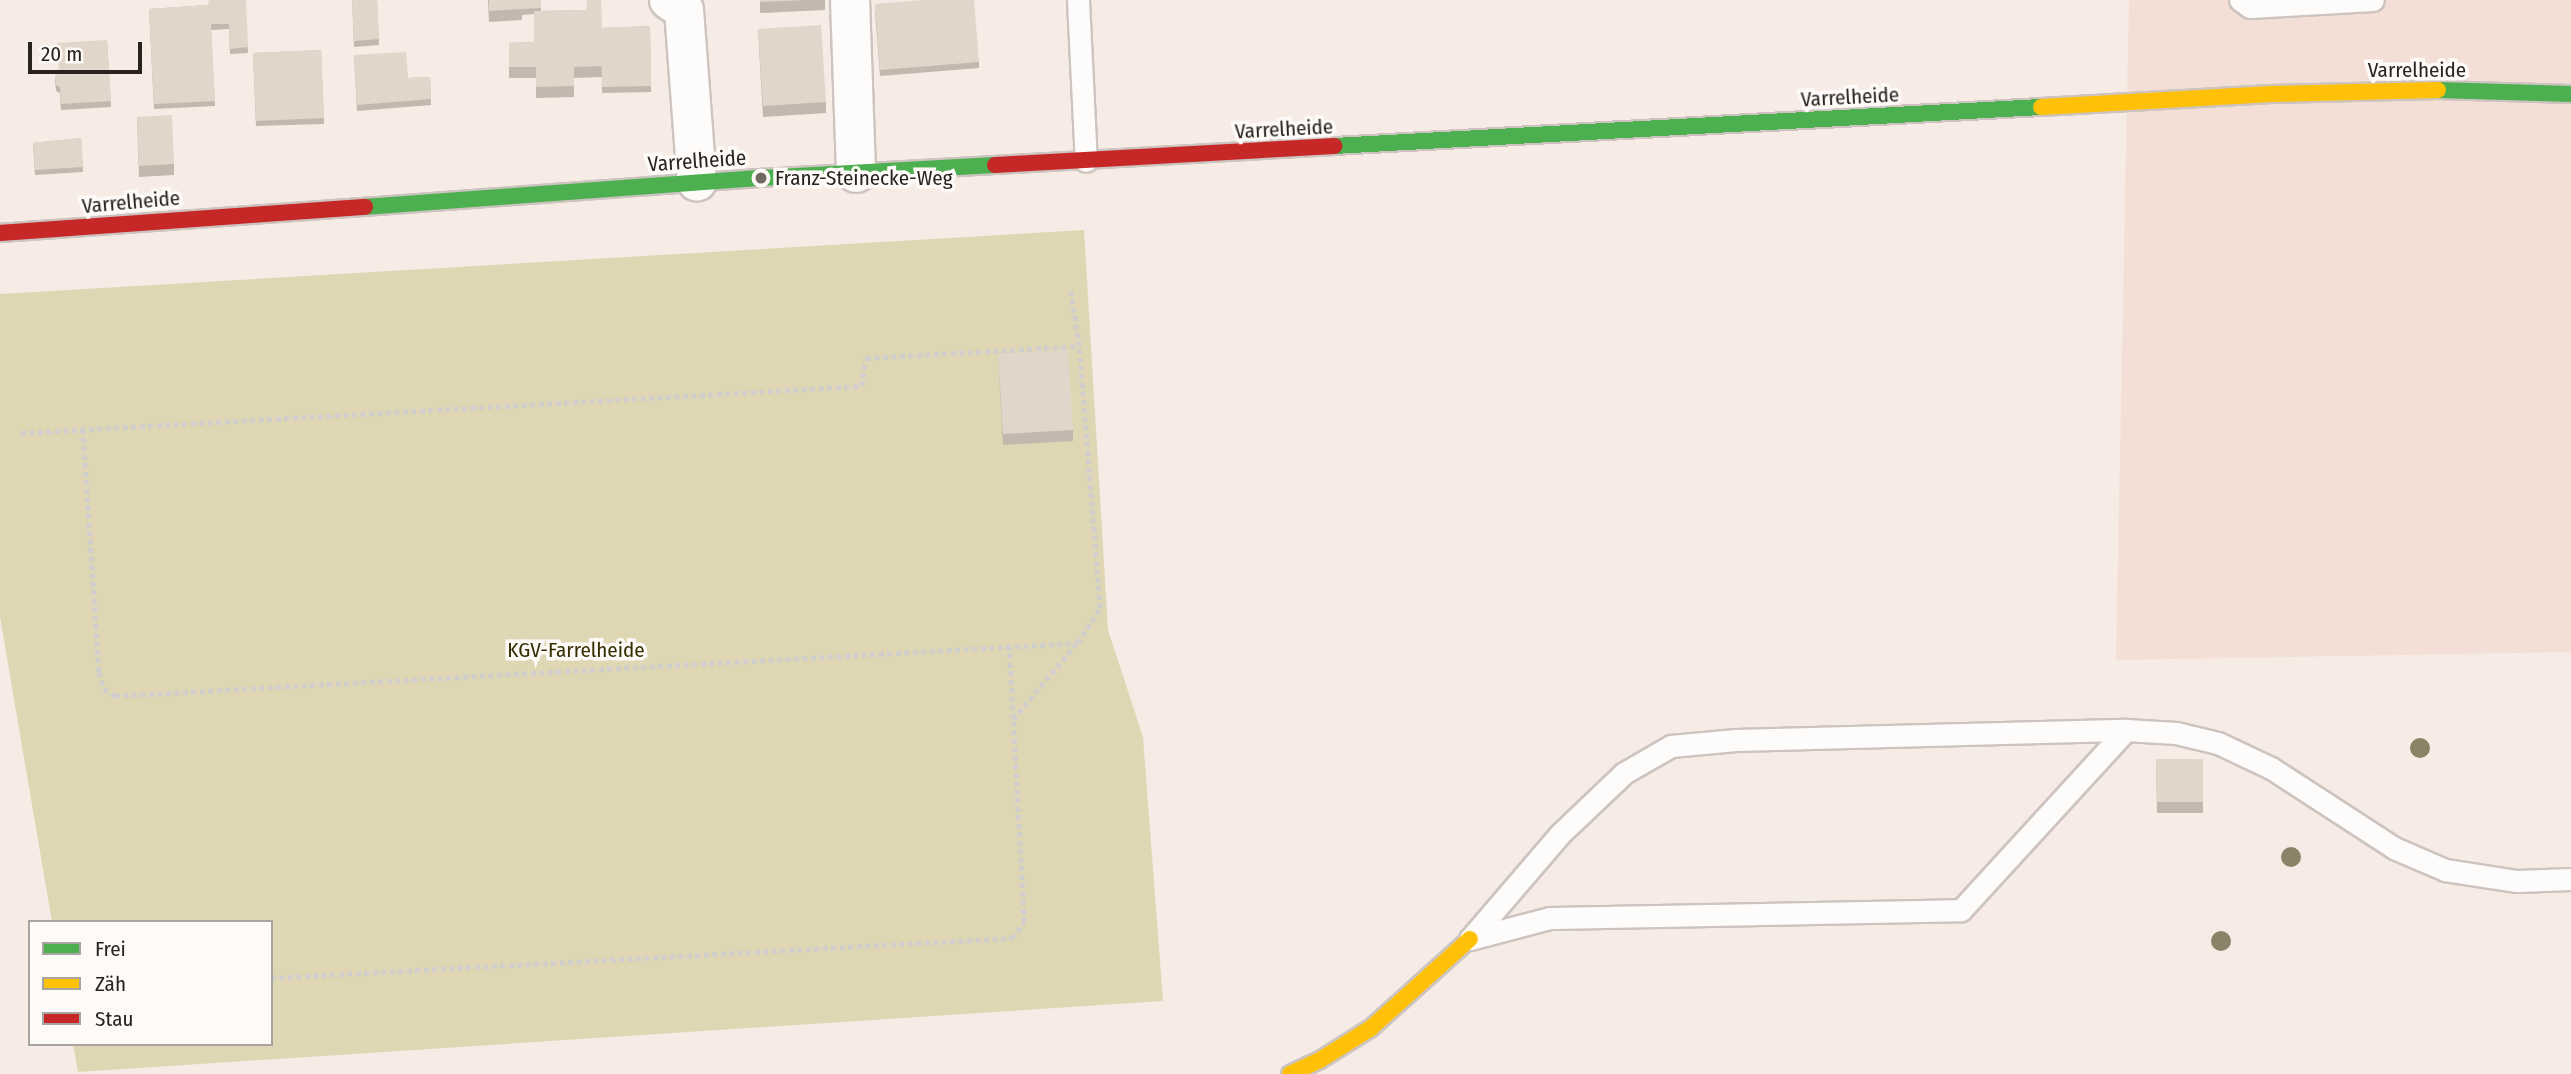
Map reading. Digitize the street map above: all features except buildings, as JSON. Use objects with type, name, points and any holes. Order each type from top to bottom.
[{"type":"main road","name":"Varrelheide","points":[[0,233],[697,182],[2273,94],[2407,89],[2571,94]]},
{"type":"main road","points":[[1290,1074],[1320,1060],[1371,1028],[1470,939]]},
{"type":"street","points":[[669,0],[684,10],[697,182]]},
{"type":"street","points":[[850,0],[856,173]]},
{"type":"lane","points":[[1078,0],[1086,161]]},
{"type":"lane","points":[[2241,0],[2250,7],[2372,0]]},
{"type":"lane","points":[[1470,939],[1560,834],[1624,774],[1671,746],[1737,740],[2126,730],[2176,733],[2218,743],[2271,768],[2394,848],[2445,870],[2517,881],[2571,879]]},
{"type":"lane","points":[[1470,939],[1550,918],[1961,910],[2126,730]]},
{"type":"path","points":[[1013,719],[1077,643],[1100,608],[1079,346],[1070,288]]},
{"type":"path","points":[[21,433],[860,386],[866,358],[1079,346]]},
{"type":"path","points":[[83,429],[99,672],[104,690],[115,696],[1077,643]]},
{"type":"path","points":[[273,978],[1012,938],[1024,922],[1009,646]]},
{"type":"shaded area","points":[[2129,0],[2571,0],[2571,652],[2116,660]]},
{"type":"green space","name":"KGV-Farrelheide","points":[[1084,230],[1108,630],[1143,737],[1163,1001],[78,1072],[73,1046],[273,1046],[273,920],[52,920],[0,617],[0,294]]},
{"type":"traffic: fast","points":[[2438,90],[2571,94]]},
{"type":"traffic: fast","points":[[1334,146],[2041,107]]},
{"type":"traffic: fast","points":[[365,207],[761,178],[995,165]]},
{"type":"traffic: slow","points":[[2041,107],[2272,94],[2438,90]]},
{"type":"traffic: slow","points":[[1290,1074],[1320,1060],[1371,1028],[1470,939]]},
{"type":"traffic: jam","points":[[995,165],[1334,146]]},
{"type":"traffic: jam","points":[[0,233],[365,207]]},
{"type":"place","name":"Franz-Steinecke-Weg","points":[[761,178]]}]
